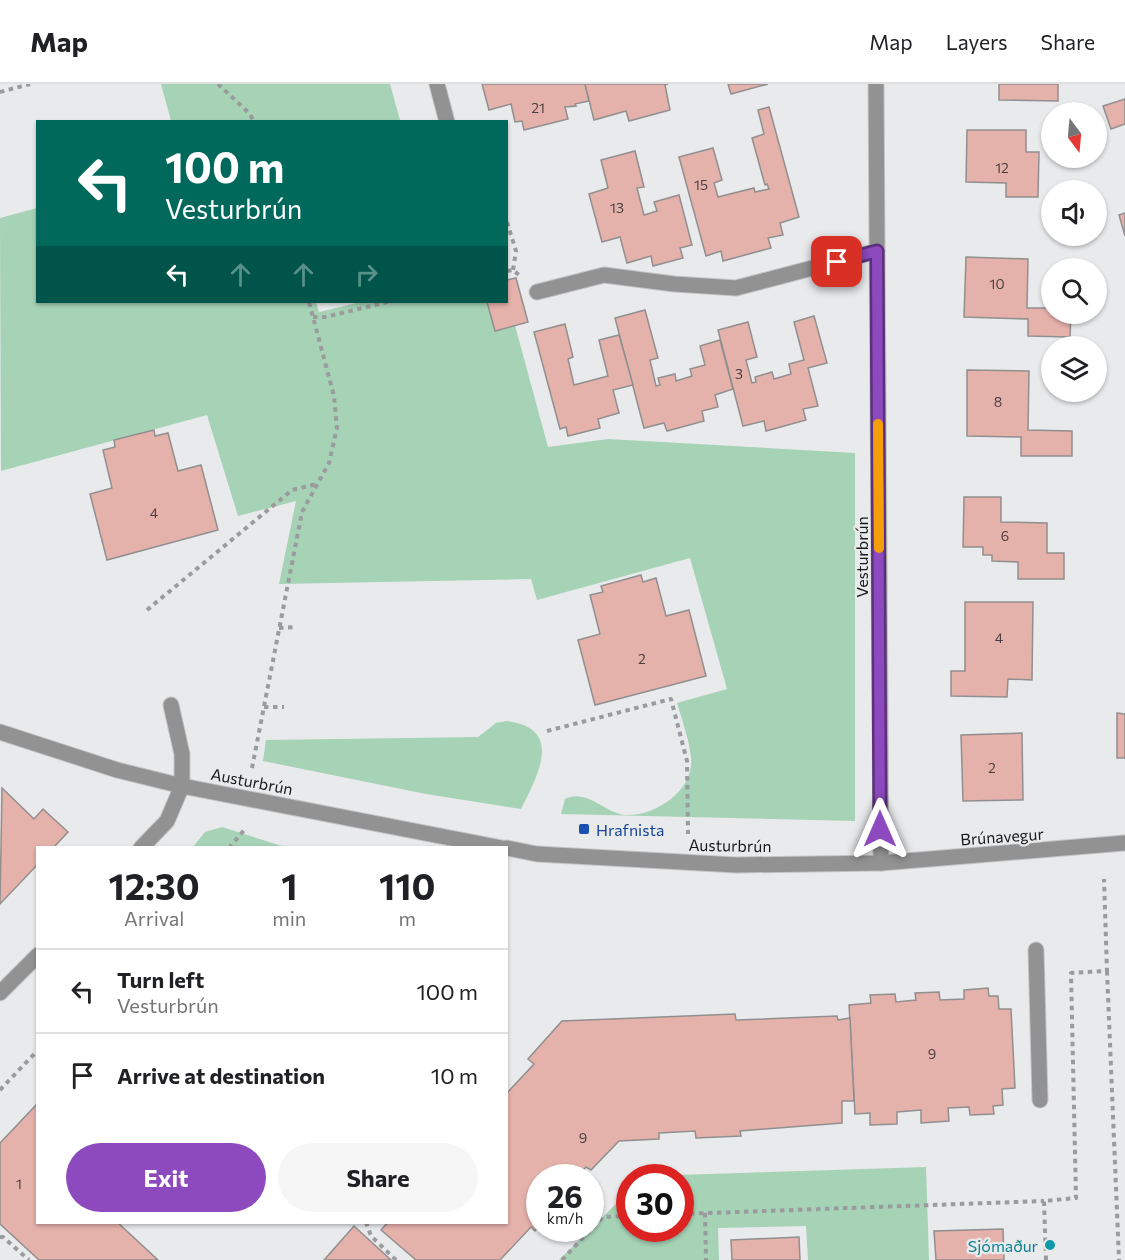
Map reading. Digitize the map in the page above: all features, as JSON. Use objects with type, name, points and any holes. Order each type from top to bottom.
[{"type":"street","points":[[437,84],[446,120]]},
{"type":"street","name":"Vesturbrún","points":[[876,84],[880,863]]},
{"type":"street","points":[[537,292],[604,275],[674,284],[736,288],[877,251]]},
{"type":"street","points":[[143,846],[167,821],[182,786],[182,754],[171,705]]},
{"type":"street","name":"Austurbrún","points":[[0,732],[117,770],[182,786],[492,846]]},
{"type":"street","name":"Brúnavegur","points":[[880,863],[1125,843]]},
{"type":"street","name":"Austurbrún","points":[[508,848],[537,854],[736,865],[880,863]]},
{"type":"street","points":[[1036,950],[1040,1100]]},
{"type":"street","points":[[0,993],[36,956]]},
{"type":"path","points":[[0,92],[30,84]]},
{"type":"path","points":[[218,84],[250,114],[253,120]]},
{"type":"path","points":[[508,225],[516,251],[513,270]]},
{"type":"path","points":[[252,768],[302,512],[329,463],[337,428],[334,396],[309,303]]},
{"type":"path","points":[[313,317],[325,317],[384,303]]},
{"type":"path","points":[[147,610],[292,489],[317,484]]},
{"type":"path","points":[[279,628],[297,627]]},
{"type":"path","points":[[547,731],[671,699],[687,761],[688,834]]},
{"type":"path","points":[[264,707],[284,707]]},
{"type":"path","points":[[231,846],[245,829]]},
{"type":"path","points":[[1104,879],[1119,1260]]},
{"type":"path","points":[[694,1214],[1076,1198],[1071,974],[1107,970]]},
{"type":"path","points":[[0,1090],[36,1052]]},
{"type":"path","points":[[1044,1201],[1046,1260]]},
{"type":"path","points":[[705,1214],[706,1260]]},
{"type":"path","points":[[562,1260],[603,1217],[616,1217]]},
{"type":"path","points":[[367,1224],[371,1236],[396,1260]]},
{"type":"path","points":[[0,1237],[29,1260]]},
{"type":"green space","points":[[161,84],[390,84],[400,120],[171,120]]},
{"type":"green space","points":[[36,208],[36,303],[316,303],[319,312],[357,303],[508,303],[508,300],[548,447],[608,439],[855,453],[855,821],[561,814],[565,799],[573,796],[588,798],[625,815],[649,811],[671,799],[687,780],[691,769],[691,757],[677,703],[727,689],[690,558],[537,600],[531,579],[279,584],[296,501],[238,516],[207,415],[1,471],[0,218]]},
{"type":"green space","points":[[507,721],[525,725],[536,733],[541,743],[542,756],[539,769],[521,809],[426,794],[263,761],[266,740],[478,737],[496,723]]},
{"type":"green space","points":[[222,827],[282,846],[194,846],[205,832]]},
{"type":"green space","points":[[926,1167],[929,1260],[808,1260],[806,1226],[718,1228],[719,1260],[559,1260],[577,1242],[604,1242],[604,1216],[616,1204],[616,1242],[694,1242],[694,1174]]},
{"type":"building","points":[[482,84],[585,84],[589,101],[565,107],[568,119],[524,130],[522,121],[515,122],[511,104],[489,110]]},
{"type":"building","points":[[585,84],[668,84],[665,85],[670,110],[629,121],[626,111],[594,120]]},
{"type":"building","points":[[728,84],[768,84],[731,94]]},
{"type":"building","points":[[999,84],[1058,84],[1058,101],[999,100]]},
{"type":"building","points":[[1125,99],[1125,124],[1111,129],[1107,118],[1107,105]]},
{"type":"building","points":[[769,107],[799,217],[780,223],[783,235],[768,238],[771,248],[723,261],[721,251],[706,256],[679,157],[713,148],[722,180],[714,183],[718,197],[754,188],[755,192],[769,189],[767,184],[765,185],[752,138],[764,134],[758,110]]},
{"type":"building","points":[[967,130],[1026,130],[1026,152],[1039,152],[1038,197],[1006,197],[1006,183],[966,182]]},
{"type":"building","points":[[635,151],[644,187],[637,188],[644,215],[657,211],[654,202],[679,195],[692,245],[680,248],[683,258],[653,266],[651,256],[627,263],[620,237],[602,242],[589,194],[608,188],[601,160]]},
{"type":"building","points":[[1125,213],[1125,236],[1119,215]]},
{"type":"building","points":[[966,257],[1028,259],[1027,308],[1041,308],[1041,324],[1071,324],[1070,336],[1028,336],[1028,319],[964,317]]},
{"type":"building","points":[[516,278],[528,322],[495,331],[487,303],[508,303],[508,280]]},
{"type":"building","points":[[645,310],[658,358],[650,360],[656,386],[660,385],[658,378],[675,374],[676,381],[692,376],[690,369],[705,365],[700,346],[720,340],[733,389],[715,395],[718,407],[702,411],[704,421],[667,431],[664,423],[644,428],[615,318]]},
{"type":"building","points":[[814,316],[827,363],[808,368],[818,406],[803,409],[806,420],[766,431],[764,421],[743,426],[718,330],[748,322],[757,357],[746,360],[752,383],[756,382],[755,377],[772,372],[774,379],[791,374],[789,364],[804,360],[794,322]]},
{"type":"building","points":[[565,324],[573,357],[568,359],[574,385],[608,376],[599,340],[619,335],[633,385],[613,390],[619,413],[598,419],[600,428],[568,436],[566,427],[560,429],[534,332]]},
{"type":"building","points":[[967,370],[1029,371],[1028,430],[1072,431],[1072,456],[1021,456],[1021,437],[967,436]]},
{"type":"building","points":[[154,430],[155,436],[168,433],[178,471],[201,465],[218,530],[107,560],[90,494],[112,488],[103,450],[115,447],[114,440]]},
{"type":"building","points":[[964,497],[1001,497],[1001,522],[1047,523],[1047,553],[1064,553],[1064,579],[1018,579],[1018,562],[992,561],[992,555],[983,555],[983,547],[963,547]]},
{"type":"building","points":[[641,575],[643,582],[656,578],[666,616],[689,610],[706,676],[595,705],[578,640],[600,634],[590,595],[603,592],[601,586]]},
{"type":"building","points":[[965,602],[1033,602],[1032,680],[1008,679],[1007,697],[951,696],[951,671],[965,671]]},
{"type":"building","points":[[1117,713],[1125,714],[1125,758],[1117,758]]},
{"type":"building","points":[[1022,733],[1023,800],[963,801],[961,735]]},
{"type":"building","points":[[2,788],[34,819],[43,809],[68,832],[55,846],[36,846],[36,866],[0,904]]},
{"type":"building","points":[[988,988],[989,996],[998,996],[999,1009],[1011,1009],[1015,1088],[1002,1089],[1003,1105],[993,1106],[994,1114],[970,1115],[969,1107],[948,1108],[949,1121],[921,1123],[921,1110],[897,1112],[897,1124],[870,1125],[870,1113],[855,1114],[849,1005],[871,1003],[870,995],[895,994],[896,1002],[916,1000],[915,993],[939,992],[940,1000],[964,999],[964,990]]},
{"type":"building","points":[[735,1014],[736,1020],[837,1016],[838,1020],[850,1018],[854,1101],[842,1101],[842,1123],[740,1131],[741,1136],[696,1138],[695,1131],[659,1133],[659,1139],[619,1141],[597,1164],[526,1164],[526,1232],[500,1260],[416,1260],[381,1230],[386,1224],[508,1224],[508,1092],[534,1064],[528,1059],[562,1021]]},
{"type":"building","points":[[36,1105],[36,1224],[119,1224],[158,1260],[39,1260],[0,1224],[0,1143]]},
{"type":"building","points":[[354,1226],[391,1260],[324,1260]]},
{"type":"building","points":[[1003,1229],[1004,1260],[936,1260],[934,1231]]},
{"type":"building","points":[[799,1237],[800,1260],[732,1260],[731,1240]]},
{"type":"slow traffic","points":[[878,424],[879,548]]},
{"type":"place","name":"Hrafnista","points":[[584,829]]},
{"type":"place","name":"Sjómaður","points":[[1050,1245]]},
{"type":"route","points":[[837,262],[877,251],[880,829]]}]
